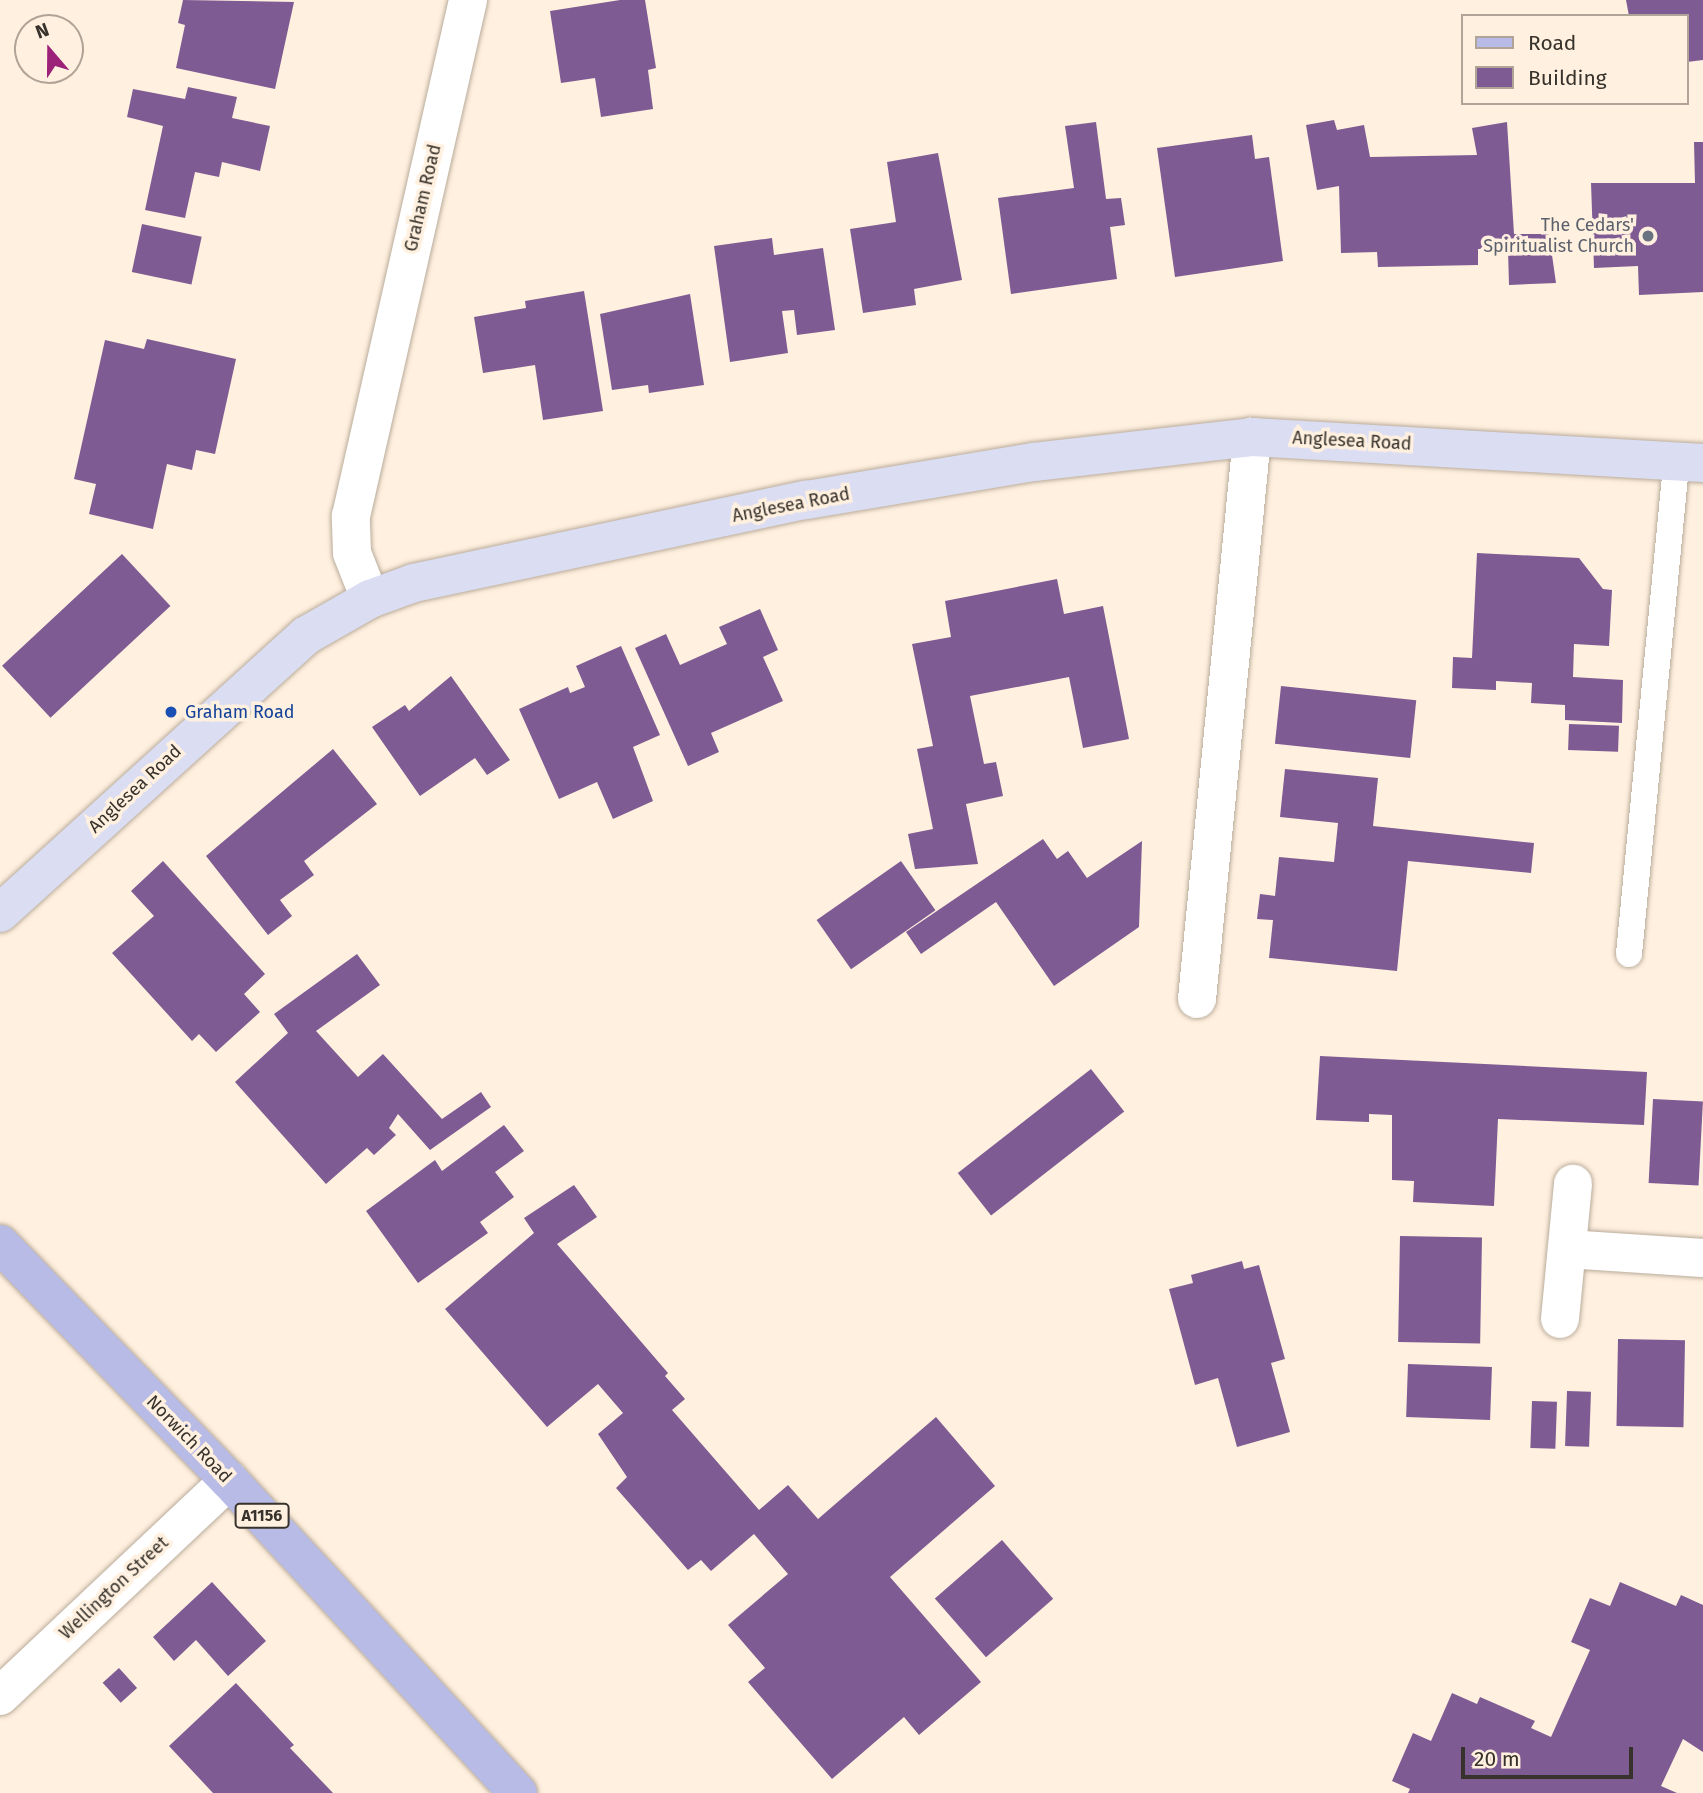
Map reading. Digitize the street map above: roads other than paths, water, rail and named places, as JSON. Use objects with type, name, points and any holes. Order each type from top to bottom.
[{"type":"main road","name":"Norwich Road","points":[[0,1244],[229,1480],[518,1793]]},
{"type":"street","name":"Graham Road","points":[[370,598],[352,553],[351,516],[468,0]]},
{"type":"street","name":"Anglesea Road","points":[[0,913],[269,666],[307,635],[370,598],[414,583],[806,500],[1034,462],[1252,437],[1690,462]]},
{"type":"street","points":[[1198,999],[1252,437]]},
{"type":"street","points":[[1560,1319],[1573,1184]]},
{"type":"street","points":[[1567,1250],[1703,1258]]},
{"type":"street","name":"Wellington Street","points":[[0,1696],[229,1480]]},
{"type":"lane","points":[[1629,954],[1690,462]]},
{"type":"place","name":"The Cedars' Spiritualist Church","points":[[1648,236]]},
{"type":"place","name":"Graham Road","points":[[171,712]]}]
